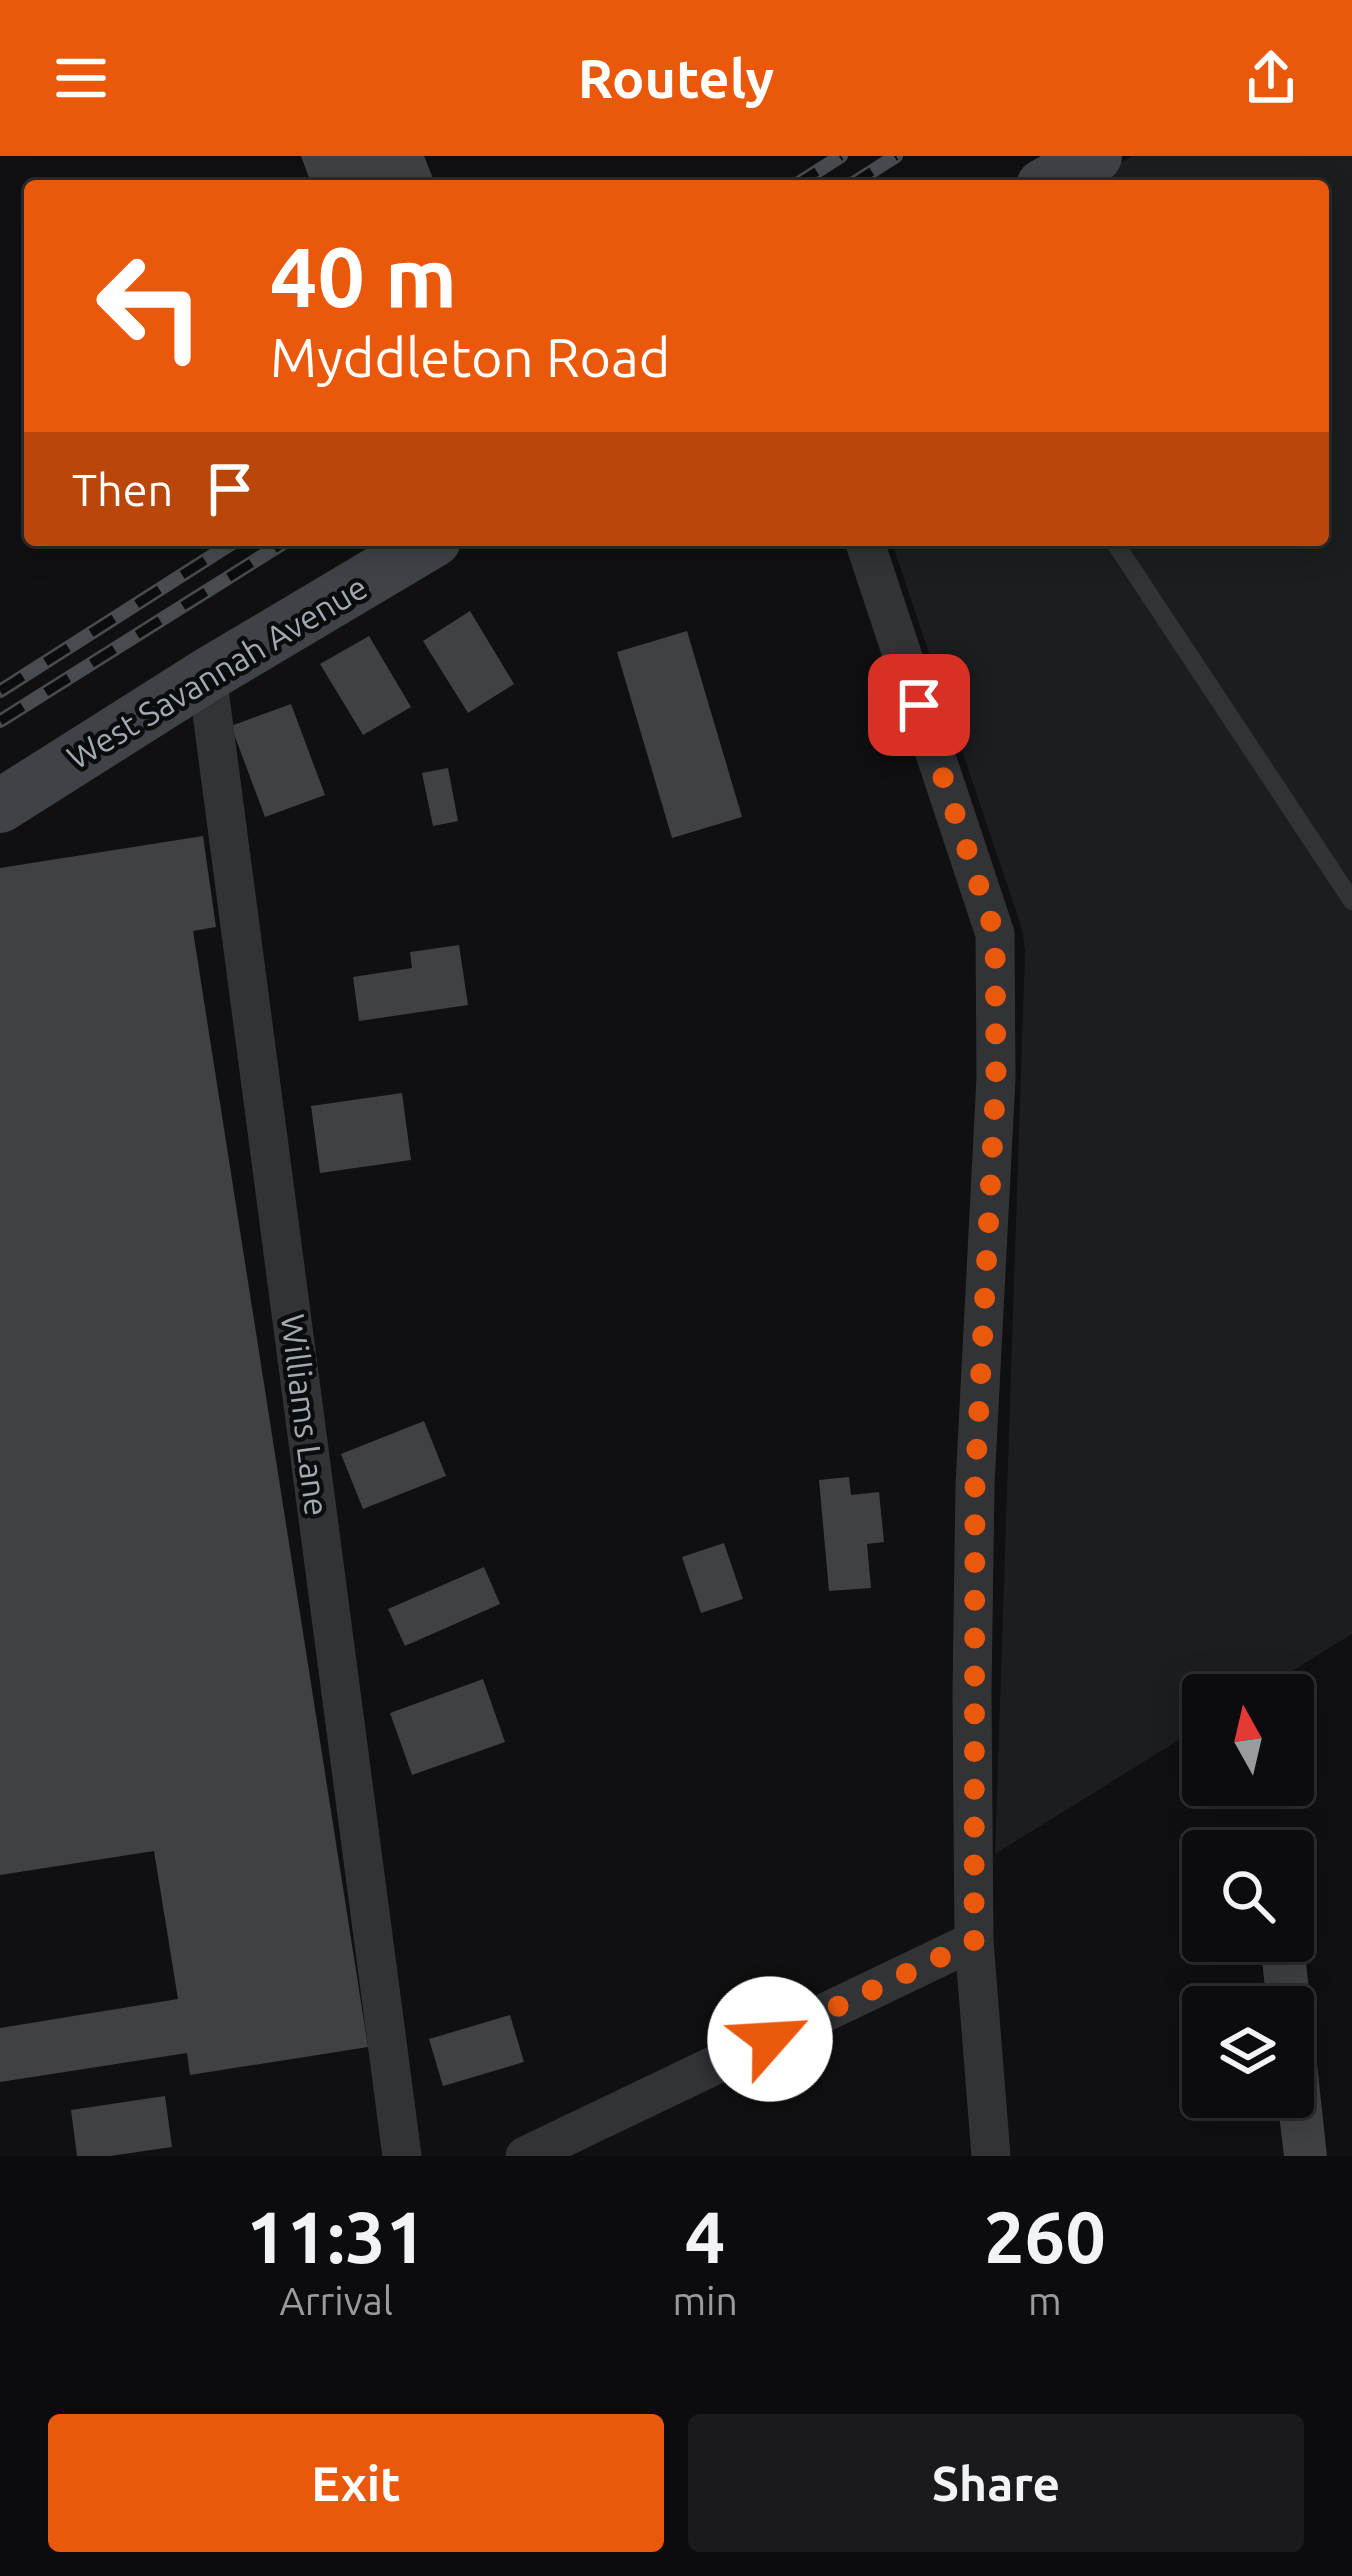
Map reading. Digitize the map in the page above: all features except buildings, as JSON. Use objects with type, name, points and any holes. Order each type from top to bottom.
[{"type":"street","points":[[1053,180],[1095,156]]},
{"type":"street","name":"West Savannah Avenue","points":[[0,806],[424,546]]},
{"type":"street","points":[[866,546],[995,934],[996,1078],[975,1485],[974,1941],[991,2156]]},
{"type":"street","name":"Williams Lane","points":[[207,675],[402,2156]]},
{"type":"street","points":[[525,2156],[974,1941]]},
{"type":"lane","points":[[1117,546],[1352,902]]},
{"type":"shaded area","points":[[1132,156],[1352,156],[1352,1634],[1287,1674],[1182,1674],[1182,1738],[995,1854],[1025,951],[1022,929],[893,546],[1329,546],[1329,180],[1091,180]]},
{"type":"railway","points":[[803,180],[841,156]]},
{"type":"railway","points":[[858,180],[896,156]]},
{"type":"railway","points":[[0,691],[228,546]]},
{"type":"railway","points":[[0,721],[278,546]]},
{"type":"route","points":[[770,2039],[974,1941],[975,1485],[996,1078],[995,934],[919,705]]}]
